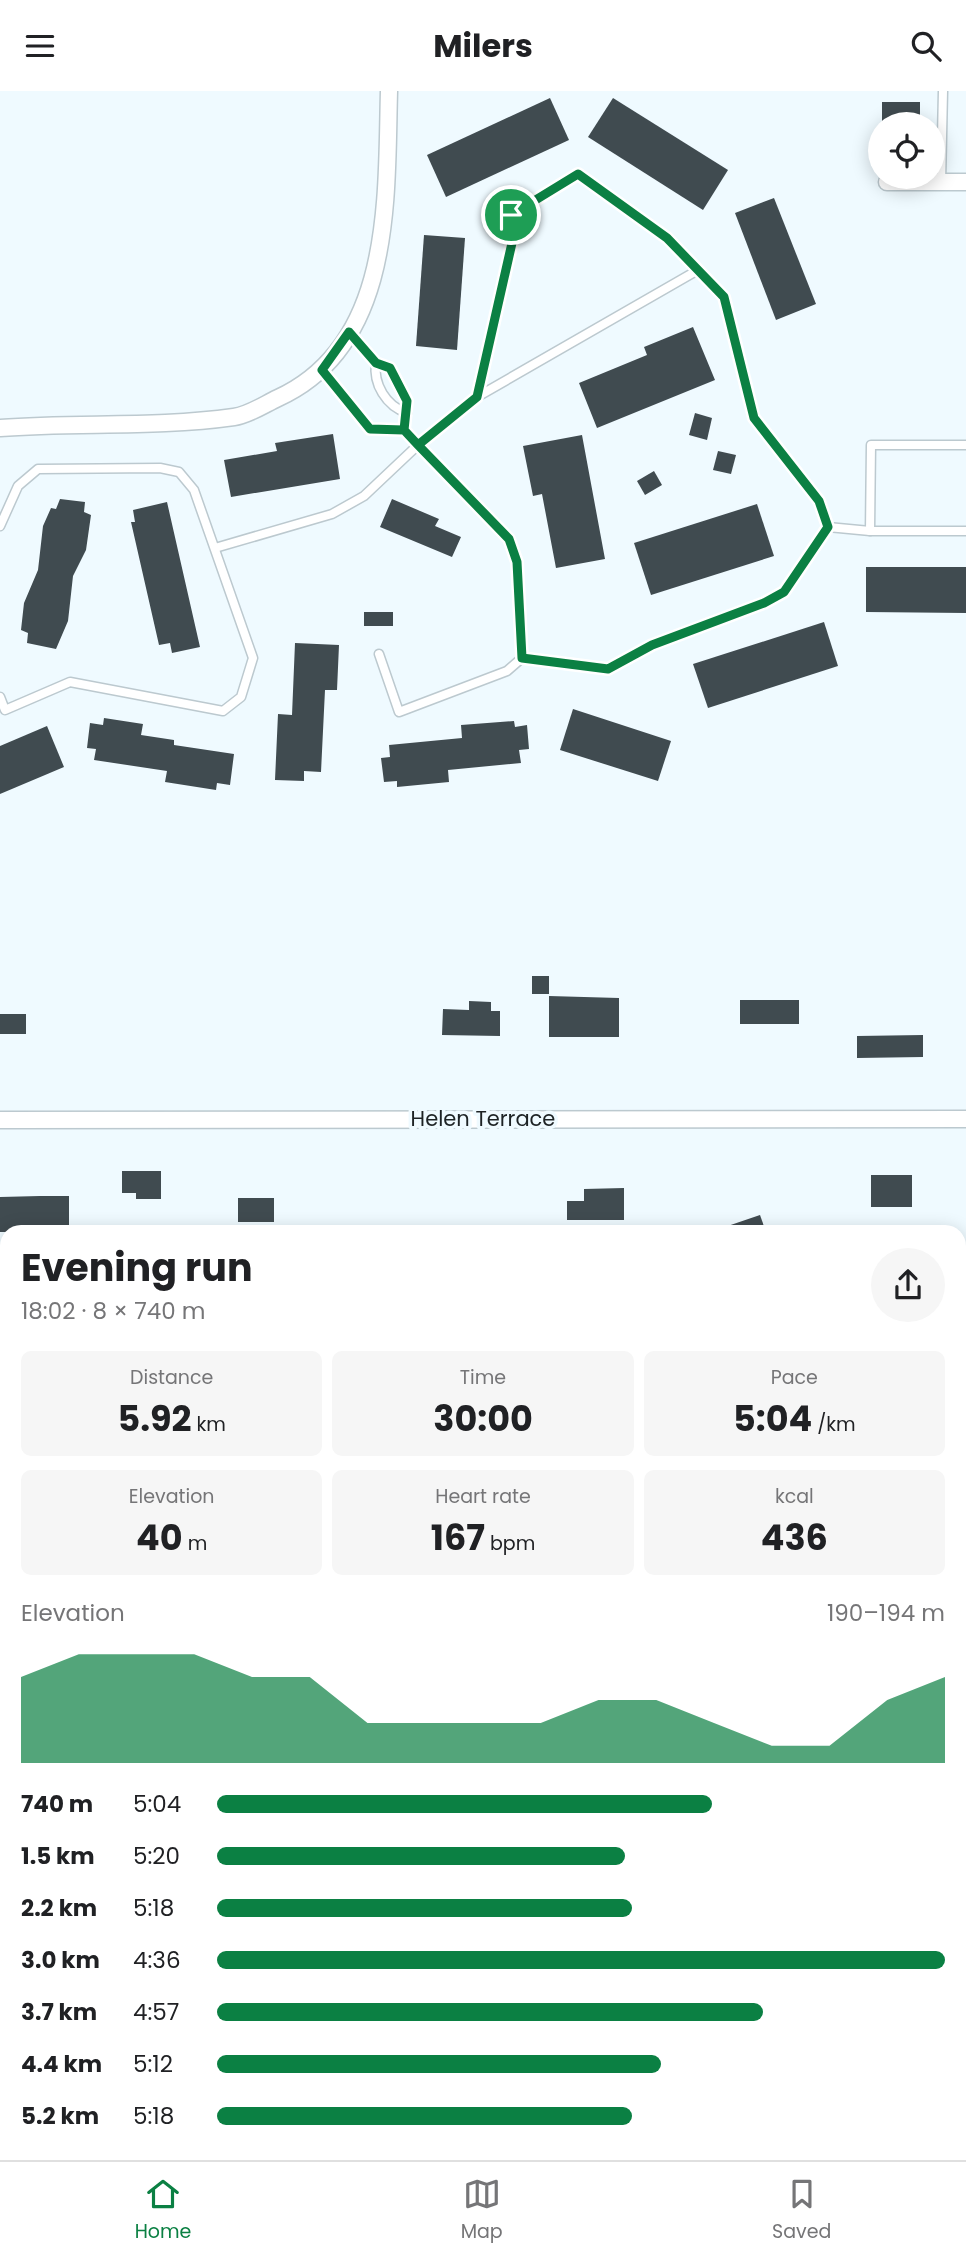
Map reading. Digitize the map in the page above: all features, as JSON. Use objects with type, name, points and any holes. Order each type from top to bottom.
[{"type":"street","points":[[0,428],[153,425],[238,417],[288,394],[322,370],[349,332],[371,291],[380,253],[387,188],[389,91]]},
{"type":"street","points":[[945,182],[966,182]]},
{"type":"street","name":"Helen Terrace","points":[[0,1119],[966,1119]]},
{"type":"lane","points":[[943,91],[943,112]]},
{"type":"lane","points":[[477,397],[512,243],[511,215],[578,174],[667,238],[724,297],[754,418],[819,501],[828,527]]},
{"type":"lane","points":[[215,548],[332,514],[364,496],[418,445],[477,397],[698,270]]},
{"type":"lane","points":[[349,332],[376,363],[390,368],[407,401],[404,430]]},
{"type":"lane","points":[[376,363],[374,377],[393,408],[407,413]]},
{"type":"lane","points":[[322,370],[370,429],[404,430],[509,539],[517,562],[522,658]]},
{"type":"lane","points":[[870,531],[871,445],[966,445]]},
{"type":"lane","points":[[0,526],[18,486],[38,469],[160,468],[179,472],[194,490],[253,658],[241,697],[223,711],[70,682],[2,711],[0,697]]},
{"type":"lane","points":[[828,527],[870,531],[966,531]]},
{"type":"lane","points":[[522,658],[608,669],[652,645],[764,603],[784,592],[828,527]]},
{"type":"lane","points":[[379,654],[399,712],[508,671],[522,658]]},
{"type":"building","points":[[550,98],[569,140],[446,197],[427,155]]},
{"type":"building","points":[[613,98],[728,170],[703,210],[588,137]]},
{"type":"building","points":[[882,102],[920,102],[920,112],[882,112]]},
{"type":"building","points":[[774,198],[816,304],[776,320],[735,213]]},
{"type":"building","points":[[424,235],[465,238],[457,350],[416,346]]},
{"type":"building","points":[[693,327],[715,380],[597,428],[579,383],[647,355],[644,347]]},
{"type":"building","points":[[695,413],[712,418],[707,440],[689,435]]},
{"type":"building","points":[[333,434],[340,479],[231,497],[224,460],[277,451],[275,443]]},
{"type":"building","points":[[582,435],[605,559],[556,568],[542,494],[533,496],[523,446]]},
{"type":"building","points":[[718,451],[736,455],[731,474],[713,470]]},
{"type":"building","points":[[654,471],[662,485],[645,495],[637,481]]},
{"type":"building","points":[[60,499],[85,502],[84,512],[91,515],[86,550],[73,576],[68,621],[56,649],[27,643],[28,633],[21,630],[24,603],[38,570],[43,526],[51,508],[56,509]]},
{"type":"building","points":[[392,499],[439,519],[435,526],[461,537],[452,557],[380,527]]},
{"type":"building","points":[[167,502],[200,647],[172,653],[170,643],[159,645],[131,522],[135,522],[133,510]]},
{"type":"building","points":[[757,504],[774,556],[651,595],[634,543]]},
{"type":"building","points":[[866,567],[966,567],[966,613],[866,612]]},
{"type":"building","points":[[364,612],[393,612],[393,626],[364,626]]},
{"type":"building","points":[[824,622],[838,666],[708,708],[693,664]]},
{"type":"building","points":[[295,643],[339,645],[337,690],[325,690],[321,772],[304,771],[304,781],[275,780],[278,714],[292,715]]},
{"type":"building","points":[[573,709],[671,741],[658,781],[560,750]]},
{"type":"building","points":[[104,718],[143,724],[141,735],[174,740],[174,745],[234,754],[230,785],[217,783],[216,790],[165,782],[167,771],[94,760],[96,749],[87,748],[90,723],[103,725]]},
{"type":"building","points":[[514,721],[515,727],[527,725],[529,749],[519,750],[521,763],[448,770],[449,782],[397,787],[397,781],[384,782],[381,758],[390,757],[389,745],[462,738],[461,725]]},
{"type":"building","points":[[47,726],[64,767],[0,794],[0,746]]},
{"type":"building","points":[[532,976],[549,976],[549,994],[532,994]]},
{"type":"building","points":[[549,996],[619,998],[619,1037],[549,1037]]},
{"type":"building","points":[[740,1000],[799,1000],[799,1024],[740,1024]]},
{"type":"building","points":[[469,1001],[491,1002],[491,1011],[500,1011],[500,1036],[442,1035],[443,1009],[469,1010]]},
{"type":"building","points":[[0,1014],[26,1014],[26,1034],[0,1034]]},
{"type":"building","points":[[923,1035],[923,1057],[857,1058],[857,1036]]},
{"type":"building","points":[[122,1171],[161,1171],[161,1199],[136,1199],[136,1193],[122,1193]]},
{"type":"building","points":[[871,1175],[912,1175],[912,1207],[871,1207]]},
{"type":"building","points":[[624,1188],[624,1220],[567,1220],[567,1201],[584,1201],[584,1189]]},
{"type":"building","points":[[69,1196],[69,1225],[0,1225],[0,1197]]},
{"type":"building","points":[[238,1198],[274,1198],[274,1222],[238,1222]]},
{"type":"building","points":[[760,1215],[764,1225],[731,1225]]},
{"type":"route","points":[[511,215],[512,243],[477,397],[418,445],[404,430],[370,429],[322,370],[349,332],[376,363],[390,368],[407,401],[404,430],[418,445],[509,539],[517,562],[522,658],[608,669],[652,645],[764,603],[784,592],[828,527],[819,501],[754,418],[724,297],[667,238],[578,174],[511,215]]}]
